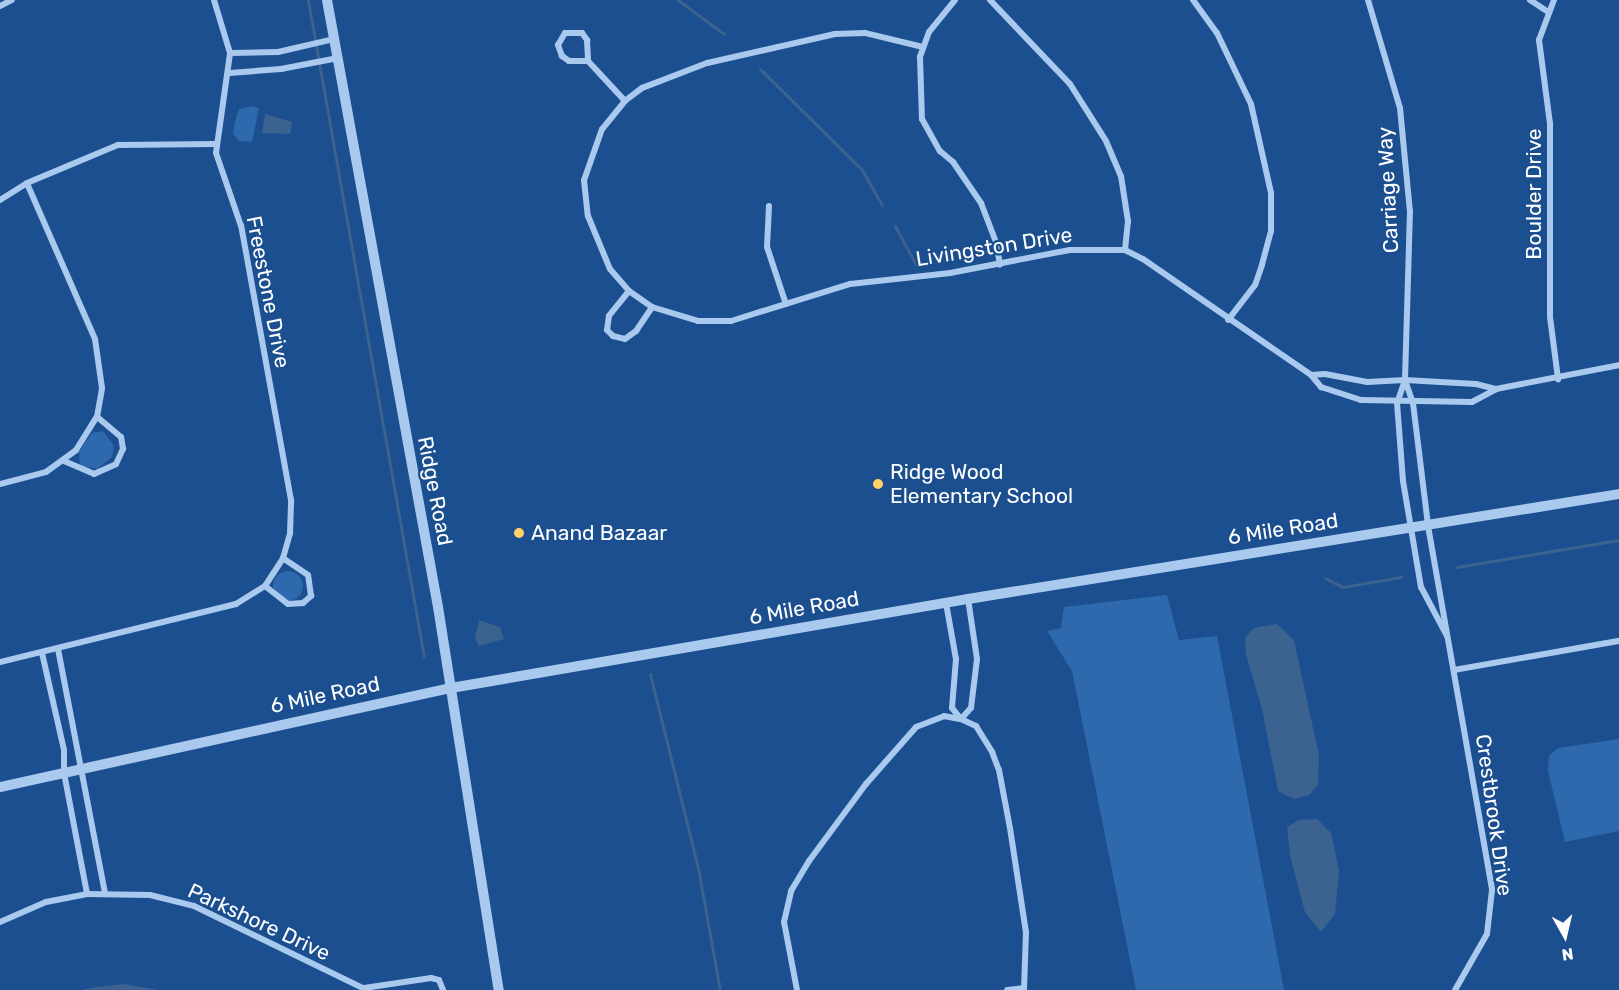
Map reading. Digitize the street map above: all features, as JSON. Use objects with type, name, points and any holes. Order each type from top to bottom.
[{"type":"street","points":[[0,6],[12,0]]},
{"type":"street","name":"Freestone Drive","points":[[0,662],[208,614],[236,604],[265,586],[283,558],[290,533],[291,500],[243,235],[220,174],[216,144],[230,73],[230,53],[214,0]]},
{"type":"street","name":"Ridge Road","points":[[327,0],[451,688],[499,990]]},
{"type":"street","points":[[955,0],[929,32],[923,47],[919,79],[922,119],[940,151],[953,162],[981,204],[996,242],[1000,265]]},
{"type":"street","points":[[990,0],[1070,84],[1106,141],[1121,176],[1128,220],[1125,250]]},
{"type":"street","points":[[1193,0],[1217,33],[1251,104],[1270,193],[1271,231],[1262,265],[1255,285],[1228,320]]},
{"type":"street","points":[[1530,0],[1547,11]]},
{"type":"street","name":"Boulder Drive","points":[[1554,0],[1547,11],[1539,40],[1550,123],[1550,317],[1558,379]]},
{"type":"street","name":"Carriage Way","points":[[1365,1],[1400,108],[1410,211],[1405,380],[1397,403],[1410,529]]},
{"type":"street","points":[[588,61],[568,61],[562,56],[558,45],[565,33],[582,33],[587,40],[588,61],[625,101]]},
{"type":"street","name":"Livingston Drive","points":[[923,47],[865,33],[835,34],[673,74],[625,101],[594,145],[584,180],[588,216],[602,253],[628,291],[652,307],[698,321],[731,321],[850,284],[1000,265],[1070,249],[1125,250],[1143,259],[1228,320],[1311,375],[1321,387],[1334,393],[1397,403],[1472,402],[1496,389]]},
{"type":"street","points":[[230,53],[278,52],[334,39]]},
{"type":"street","points":[[230,73],[281,69],[338,58]]},
{"type":"street","points":[[0,200],[27,183],[118,145],[216,144]]},
{"type":"street","points":[[0,484],[32,478],[63,461],[76,450],[97,417],[102,388],[99,350],[27,183]]},
{"type":"street","points":[[769,206],[767,247],[786,304]]},
{"type":"street","points":[[628,291],[609,315],[607,330],[613,336],[625,339],[636,330],[652,307]]},
{"type":"street","points":[[1496,389],[1558,379],[1619,365]]},
{"type":"street","name":"Livingston Drive","points":[[1311,375],[1325,374],[1367,382],[1405,380],[1496,389]]},
{"type":"street","name":"Carriage Way","points":[[1405,380],[1413,403],[1428,526]]},
{"type":"street","points":[[63,461],[94,474],[116,464],[122,454],[121,437],[97,417]]},
{"type":"street","name":"6 Mile Road","points":[[0,787],[451,688],[968,599],[1619,494]]},
{"type":"street","name":"Crestbrook Drive","points":[[1428,526],[1492,890],[1487,934],[1457,989]]},
{"type":"street","name":"Crestbrook Drive","points":[[1410,529],[1421,587],[1447,636]]},
{"type":"street","points":[[265,586],[288,604],[303,603],[311,596],[308,575],[283,558]]},
{"type":"street","points":[[961,719],[971,708],[976,659],[968,599]]},
{"type":"street","points":[[946,603],[956,659],[952,708],[961,719]]},
{"type":"street","points":[[1454,670],[1619,641]]},
{"type":"street","points":[[58,649],[105,892]]},
{"type":"street","points":[[42,653],[63,750],[64,773],[87,894]]},
{"type":"street","points":[[797,990],[784,922],[791,891],[867,784],[916,728],[944,716],[961,719],[976,726],[992,752],[999,770],[1026,932],[1024,988],[1007,990]]},
{"type":"street","name":"Parkshore Drive","points":[[0,922],[46,902],[87,894],[105,892],[150,895],[194,906],[365,989],[431,978],[439,980],[443,990]]},
{"type":"shaded area","points":[[251,106],[259,108],[252,142],[239,141],[233,134],[239,109]]},
{"type":"shaded area","points":[[265,114],[292,122],[290,134],[262,133]]},
{"type":"shaded area","points":[[103,431],[114,446],[112,457],[97,469],[80,466],[79,451],[92,433]]},
{"type":"shaded area","points":[[288,571],[299,575],[303,586],[299,597],[288,601],[277,597],[273,586],[277,575]]},
{"type":"shaded area","points":[[1167,595],[1179,640],[1217,636],[1284,990],[1136,990],[1072,671],[1047,631],[1061,628],[1064,607]]},
{"type":"shaded area","points":[[479,620],[500,627],[504,639],[479,646],[475,638]]},
{"type":"shaded area","points":[[1277,624],[1294,640],[1319,756],[1318,785],[1309,795],[1294,799],[1278,791],[1262,709],[1246,655],[1245,637],[1254,628]]},
{"type":"shaded area","points":[[1619,739],[1619,831],[1565,842],[1548,771],[1549,756],[1558,748]]},
{"type":"shaded area","points":[[1317,819],[1331,833],[1339,871],[1335,914],[1321,932],[1305,912],[1290,856],[1287,827],[1299,820]]},
{"type":"shaded area","points":[[123,984],[159,990],[81,990],[96,987]]},
{"type":"waterway","points":[[308,0],[424,657]]},
{"type":"waterway","points":[[678,0],[724,34]]},
{"type":"waterway","points":[[760,69],[862,170],[882,205]]},
{"type":"waterway","points":[[895,226],[916,265]]},
{"type":"waterway","points":[[1457,567],[1619,540]]},
{"type":"waterway","points":[[1325,578],[1343,587],[1401,577]]},
{"type":"waterway","points":[[650,674],[698,868],[720,990]]},
{"type":"place","name":"Ridge Wood Elementary School","points":[[878,484]]},
{"type":"place","name":"Anand Bazaar","points":[[519,533]]}]
